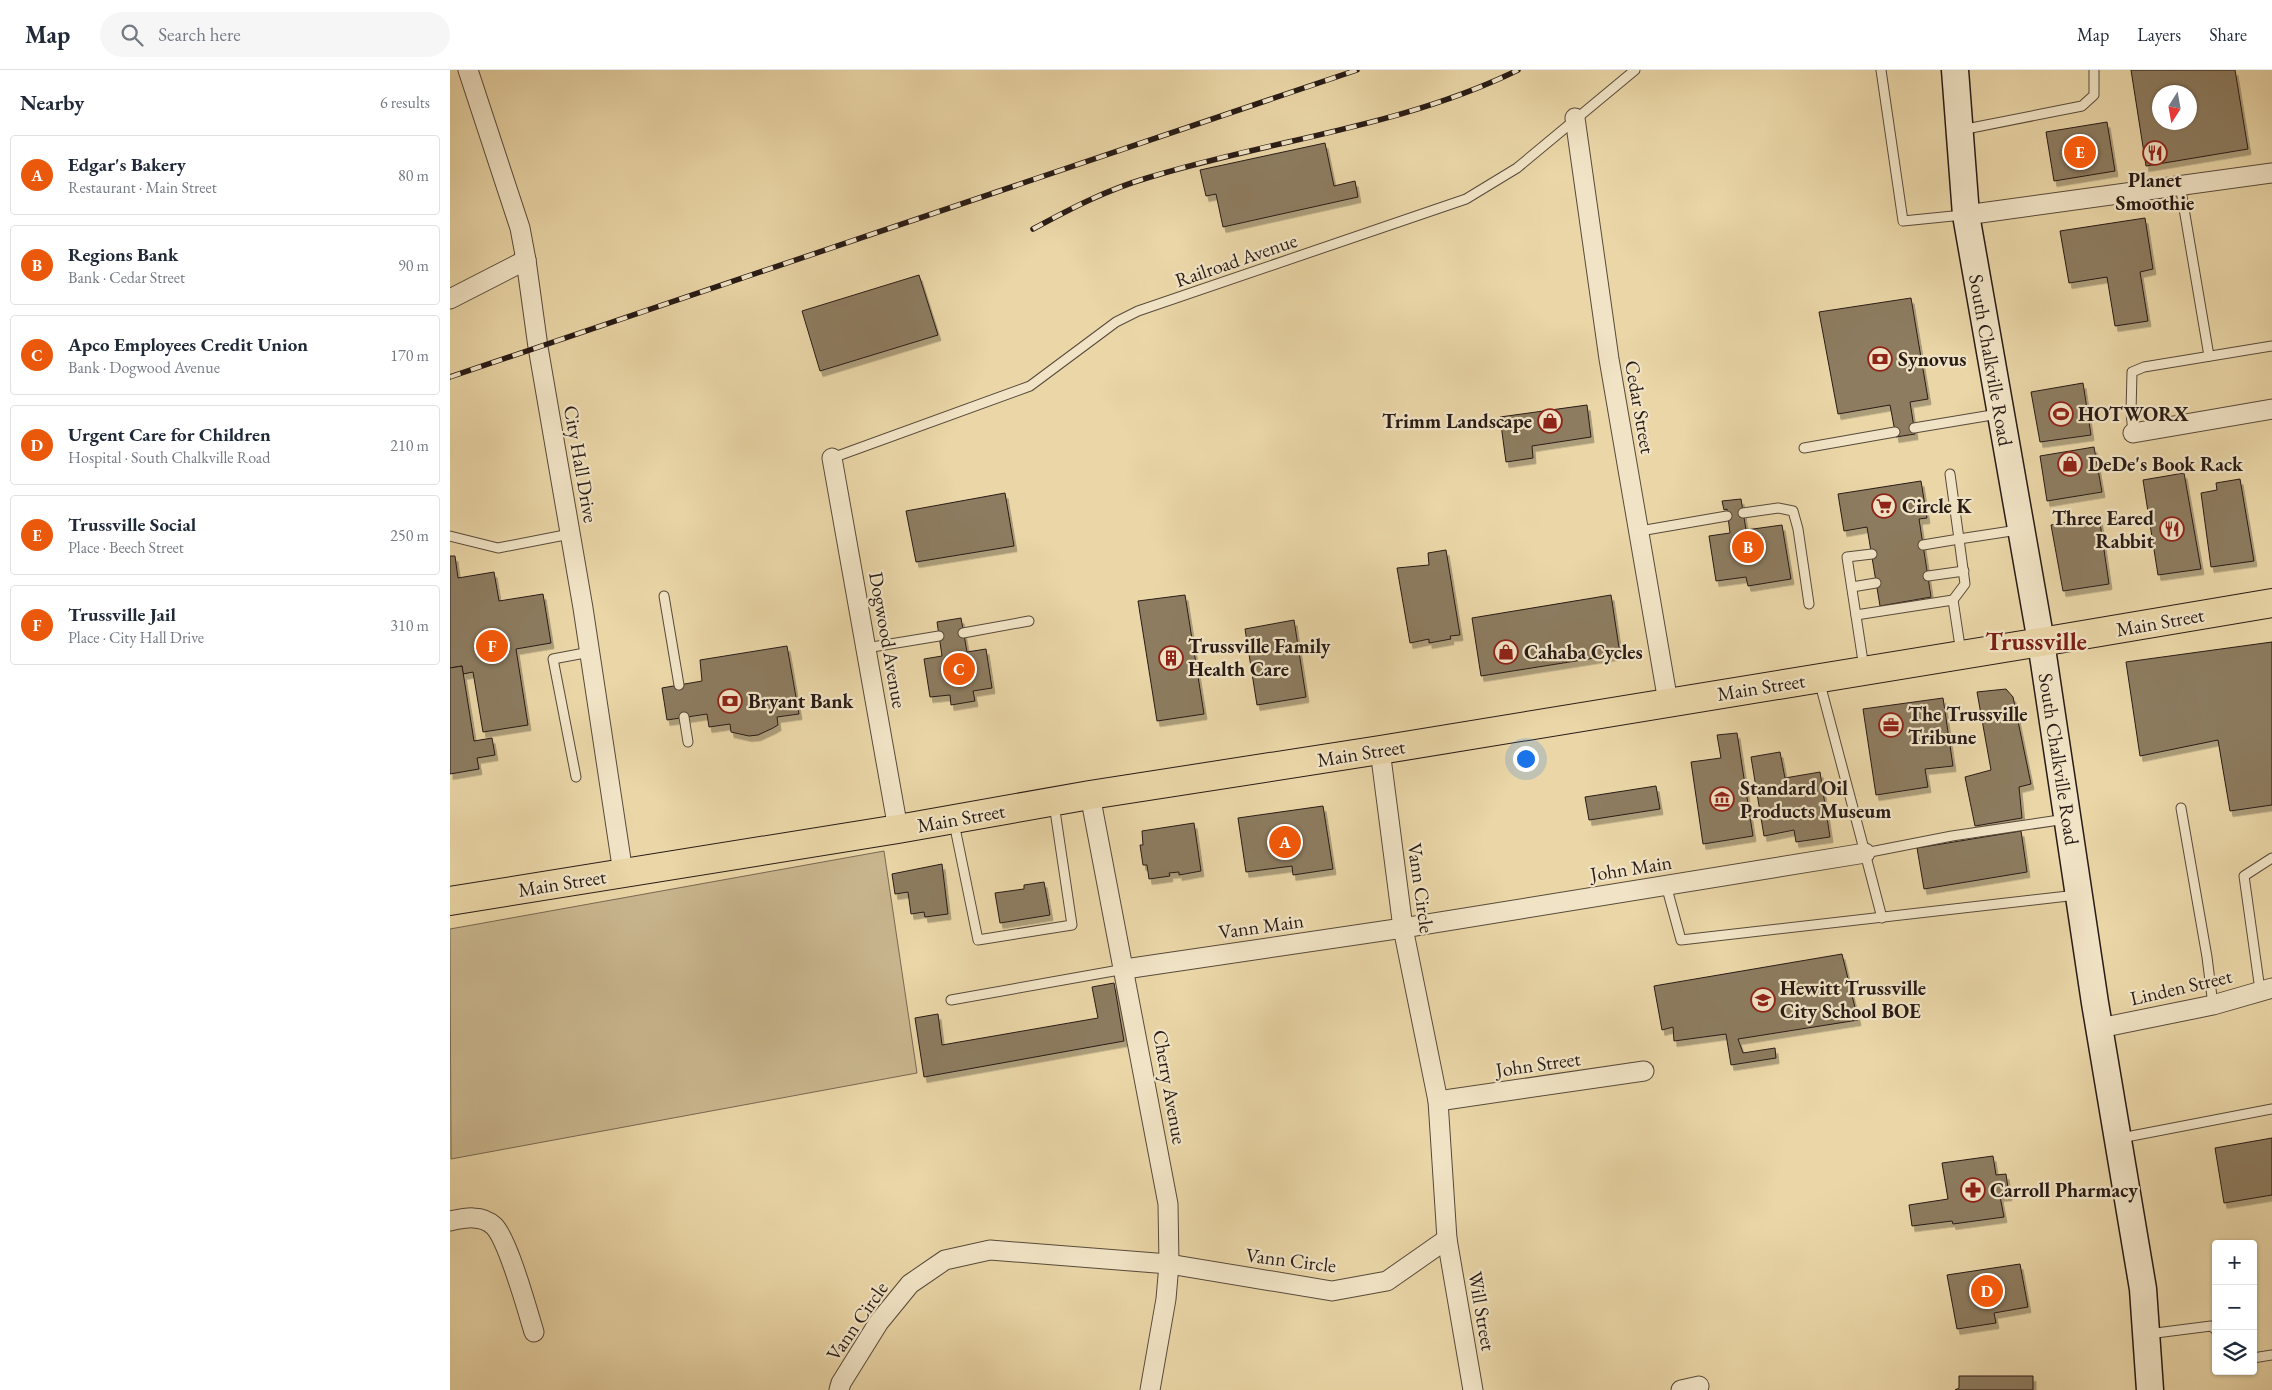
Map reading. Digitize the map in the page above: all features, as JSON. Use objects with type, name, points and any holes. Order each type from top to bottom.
[{"type":"main road","name":"South Chalkville Road","points":[[1954,70],[1966,215],[2041,642],[2100,1028],[2143,1289],[2148,1334],[2150,1390]]},
{"type":"main road","name":"Main Street","points":[[450,901],[2272,603]]},
{"type":"street","name":"City Hall Drive","points":[[468,70],[520,228],[538,347],[590,652],[623,873]]},
{"type":"street","name":"Cedar Street","points":[[1575,118],[1609,360],[1668,702]]},
{"type":"street","points":[[1966,215],[2272,173]]},
{"type":"street","points":[[450,299],[526,260]]},
{"type":"street","points":[[2133,433],[2272,409]]},
{"type":"street","name":"Dogwood Avenue","points":[[832,458],[898,829]]},
{"type":"street","name":"Vann Circle","points":[[839,1390],[841,1383],[879,1322],[910,1284],[945,1260],[990,1250],[1169,1264],[1332,1291],[1386,1281],[1447,1239],[1438,1101],[1403,928],[1380,750]]},
{"type":"street","name":"Cherry Avenue","points":[[1090,795],[1125,968],[1168,1204],[1169,1264],[1166,1299],[1150,1390]]},
{"type":"street","name":"John Main","points":[[1403,928],[1866,853]]},
{"type":"street","name":"Vann Main","points":[[1125,968],[1403,928]]},
{"type":"street","name":"Linden Street","points":[[2100,1028],[2213,1005],[2266,989]]},
{"type":"street","name":"John Street","points":[[1438,1101],[1644,1071]]},
{"type":"street","points":[[450,1221],[471,1216],[494,1225],[503,1239],[534,1332]]},
{"type":"street","name":"Will Street","points":[[1447,1239],[1473,1390]]},
{"type":"lane","name":"Railroad Avenue","points":[[832,458],[1030,386],[1116,322],[1138,311],[1466,199],[1517,168],[1635,70]]},
{"type":"lane","points":[[1881,70],[1903,221],[1966,215]]},
{"type":"lane","points":[[1958,131],[2082,106],[2094,95],[2094,70]]},
{"type":"lane","points":[[2180,185],[2209,356]]},
{"type":"lane","points":[[2133,433],[2131,412],[2132,372],[2144,367],[2272,346]]},
{"type":"lane","points":[[1914,428],[2000,414]]},
{"type":"lane","points":[[1804,448],[1895,432]]},
{"type":"lane","points":[[1856,615],[1953,600],[1965,584],[1950,474]]},
{"type":"lane","points":[[1743,513],[1778,508],[1793,511],[1798,529],[1809,604]]},
{"type":"lane","points":[[1640,531],[1727,516]]},
{"type":"lane","points":[[1923,545],[2020,529]]},
{"type":"lane","points":[[450,536],[498,548],[570,534]]},
{"type":"lane","points":[[1865,670],[1847,557],[1872,554]]},
{"type":"lane","points":[[1928,576],[1964,571]]},
{"type":"lane","points":[[1852,587],[1876,583]]},
{"type":"lane","points":[[664,596],[679,685]]},
{"type":"lane","points":[[1953,600],[1961,655]]},
{"type":"lane","points":[[963,633],[1029,621]]},
{"type":"lane","points":[[866,648],[939,636]]},
{"type":"lane","points":[[576,777],[553,659],[590,652]]},
{"type":"lane","points":[[1819,678],[1882,918]]},
{"type":"lane","points":[[684,717],[688,742]]},
{"type":"lane","points":[[954,819],[978,940],[1072,925],[1053,801]]},
{"type":"lane","points":[[2181,808],[2208,958],[2213,1005]]},
{"type":"lane","points":[[1866,853],[1952,836],[2068,819]]},
{"type":"lane","points":[[2266,989],[2244,876],[2272,858]]},
{"type":"lane","points":[[1666,885],[1681,940],[2079,894]]},
{"type":"lane","points":[[951,1000],[1125,968]]},
{"type":"lane","points":[[2118,1139],[2272,1109]]},
{"type":"lane","points":[[2148,1334],[2212,1327]]},
{"type":"lane","points":[[2257,1357],[2272,1355]]},
{"type":"shaded area","points":[[884,851],[917,1073],[451,1159],[450,929]]},
{"type":"building","points":[[2131,70],[2235,70],[2248,149],[2146,166]]},
{"type":"building","points":[[2107,122],[2115,171],[2054,181],[2046,132]]},
{"type":"building","points":[[1325,143],[1334,186],[1355,181],[1358,197],[1223,227],[1216,194],[1206,196],[1200,170]]},
{"type":"building","points":[[2145,218],[2153,269],[2140,272],[2148,321],[2115,326],[2107,277],[2069,283],[2060,231]]},
{"type":"building","points":[[919,275],[938,335],[820,371],[802,311]]},
{"type":"building","points":[[1911,298],[1928,399],[1910,402],[1915,434],[1896,437],[1890,405],[1838,414],[1819,312]]},
{"type":"building","points":[[2083,383],[2091,435],[2040,442],[2031,392]]},
{"type":"building","points":[[1587,405],[1591,437],[1532,446],[1533,458],[1506,462],[1500,417]]},
{"type":"building","points":[[2094,447],[2102,492],[2047,501],[2040,456]]},
{"type":"building","points":[[2184,473],[2201,569],[2158,575],[2143,480]]},
{"type":"building","points":[[2240,479],[2254,561],[2211,567],[2201,493],[2217,490],[2216,483]]},
{"type":"building","points":[[1921,481],[1927,518],[1919,519],[1931,597],[1880,606],[1867,527],[1844,531],[1838,494]]},
{"type":"building","points":[[1005,493],[1014,546],[916,562],[906,511]]},
{"type":"building","points":[[1741,499],[1746,530],[1782,525],[1791,579],[1748,586],[1746,577],[1716,581],[1709,536],[1730,533],[1727,509],[1724,510],[1722,501]]},
{"type":"building","points":[[2099,516],[2109,584],[2063,591],[2051,525]]},
{"type":"building","points":[[1446,550],[1460,635],[1450,636],[1451,639],[1429,643],[1429,639],[1410,643],[1397,568],[1429,565],[1428,553]]},
{"type":"building","points":[[450,556],[455,556],[458,578],[494,572],[499,601],[543,594],[551,643],[516,649],[528,725],[483,732],[473,672],[463,674],[462,666],[450,668]]},
{"type":"building","name":"Trussville Family Health Care","points":[[1185,595],[1204,714],[1157,721],[1138,601]]},
{"type":"building","points":[[1611,595],[1620,654],[1481,676],[1472,618]]},
{"type":"building","points":[[961,618],[967,652],[986,649],[992,688],[973,691],[975,701],[951,705],[950,695],[930,697],[924,659],[942,656],[937,622]]},
{"type":"building","points":[[1294,620],[1306,697],[1257,705],[1245,629]]},
{"type":"building","points":[[2272,642],[2272,805],[2230,811],[2218,740],[2140,756],[2126,662]]},
{"type":"building","name":"Bryant Bank","points":[[787,646],[799,714],[777,717],[778,725],[758,735],[749,736],[731,732],[730,724],[709,727],[707,714],[667,720],[662,688],[702,681],[700,660]]},
{"type":"building","points":[[462,666],[474,741],[492,738],[495,755],[477,758],[479,769],[450,774],[450,668]]},
{"type":"building","points":[[2006,689],[2013,697],[2031,784],[2019,787],[2022,818],[1975,826],[1965,777],[1991,770],[1977,692]]},
{"type":"building","points":[[1943,698],[1953,766],[1925,769],[1928,787],[1876,795],[1863,709]]},
{"type":"building","name":"Standard Oil Products Museum","points":[[1737,733],[1753,836],[1703,844],[1691,762],[1721,758],[1717,735]]},
{"type":"building","points":[[1780,752],[1785,778],[1820,772],[1830,837],[1796,842],[1794,830],[1764,836],[1751,757]]},
{"type":"building","points":[[1656,786],[1660,809],[1589,820],[1585,797]]},
{"type":"building","points":[[1323,806],[1333,869],[1293,875],[1292,866],[1246,872],[1238,818]]},
{"type":"building","points":[[1194,823],[1201,871],[1179,875],[1179,872],[1169,873],[1170,876],[1149,879],[1147,865],[1143,865],[1140,845],[1143,845],[1142,831]]},
{"type":"building","points":[[2021,831],[2027,872],[1924,889],[1917,848]]},
{"type":"building","points":[[942,864],[948,914],[925,917],[924,912],[911,914],[908,892],[895,894],[892,874]]},
{"type":"building","points":[[1044,882],[1050,915],[1000,923],[995,893],[1024,889],[1024,885]]},
{"type":"building","points":[[1842,954],[1858,1020],[1738,1039],[1743,1053],[1775,1048],[1776,1058],[1731,1065],[1726,1034],[1674,1041],[1673,1027],[1662,1030],[1654,986]]},
{"type":"building","points":[[1114,983],[1124,1041],[924,1077],[915,1018],[938,1014],[942,1045],[1098,1018],[1092,987]]},
{"type":"building","points":[[2272,1138],[2272,1195],[2224,1203],[2215,1148]]},
{"type":"building","points":[[1993,1156],[1996,1175],[2006,1174],[2009,1195],[2000,1196],[2004,1217],[1953,1224],[1952,1221],[1912,1226],[1909,1205],[1948,1199],[1942,1163]]},
{"type":"building","points":[[2020,1264],[2028,1307],[1994,1313],[1996,1323],[1957,1329],[1947,1275]]},
{"type":"building","points":[[1959,1376],[2033,1376],[2033,1390],[1955,1390],[1959,1388]]},
{"type":"railway","points":[[450,377],[1357,70]]},
{"type":"railway","points":[[1033,229],[1088,200],[1132,183],[1193,165],[1335,131],[1428,106],[1518,70]]},
{"type":"place","name":"Trussville Social","points":[[2080,152]]},
{"type":"place","name":"Planet Smoothie","points":[[2155,153]]},
{"type":"place","name":"Synovus","points":[[1880,359]]},
{"type":"place","name":"HOTWORX","points":[[2061,414]]},
{"type":"place","name":"Trimm Landscape","points":[[1550,421]]},
{"type":"place","name":"DeDe's Book Rack","points":[[2070,464]]},
{"type":"place","name":"Circle K","points":[[1884,506]]},
{"type":"place","name":"Three Eared Rabbit","points":[[2172,529]]},
{"type":"place","name":"Regions Bank","points":[[1748,547]]},
{"type":"place","name":"Trussville Jail","points":[[492,646]]},
{"type":"place","name":"Cahaba Cycles","points":[[1506,652]]},
{"type":"place","name":"Trussville Family Health Care","points":[[1171,658]]},
{"type":"place","name":"Apco Employees Credit Union","points":[[959,669]]},
{"type":"place","name":"Bryant Bank","points":[[730,701]]},
{"type":"place","name":"The Trussville Tribune","points":[[1891,725]]},
{"type":"place","name":"Standard Oil Products Museum","points":[[1722,799]]},
{"type":"place","name":"Edgar's Bakery","points":[[1285,842]]},
{"type":"place","name":"Hewitt Trussville City School BOE","points":[[1763,1000]]},
{"type":"place","name":"Carroll Pharmacy","points":[[1973,1190]]},
{"type":"place","name":"Urgent Care for Children","points":[[1987,1291]]},
{"type":"district","name":"Trussville","points":[[2036,641]]}]
